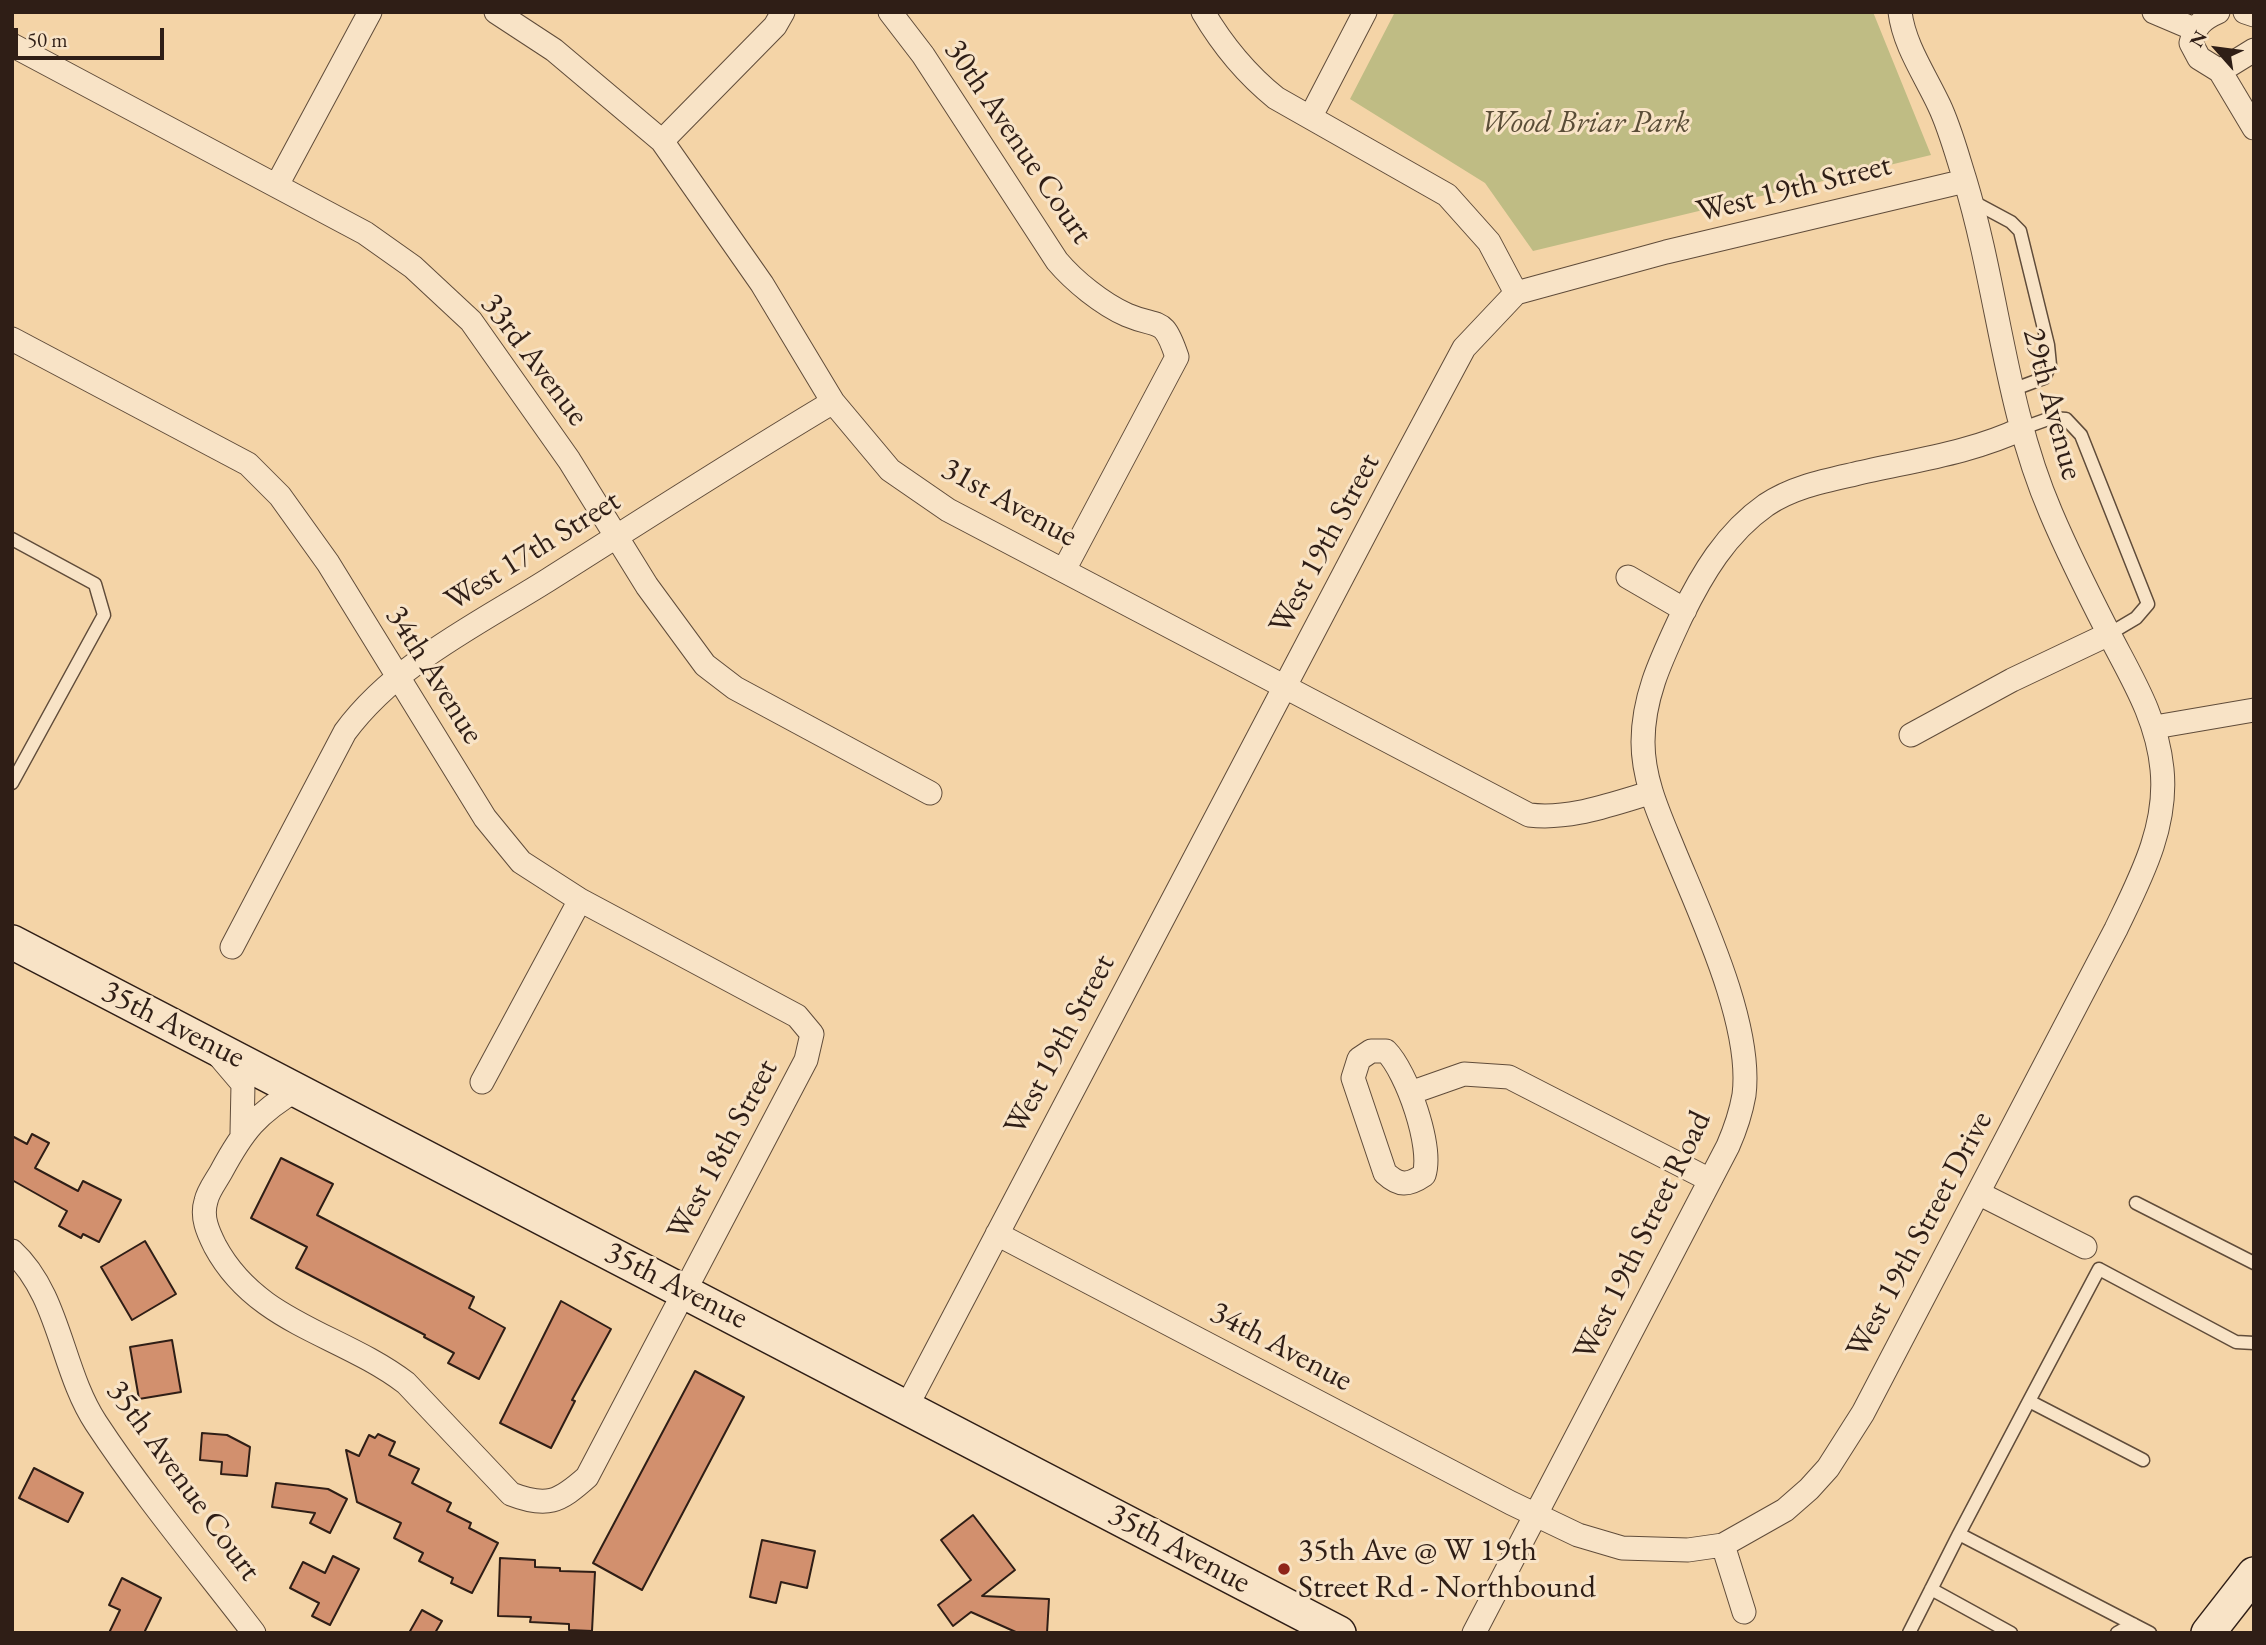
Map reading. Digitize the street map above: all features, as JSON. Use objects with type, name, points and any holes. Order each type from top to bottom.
[{"type":"main road","name":"35th Avenue","points":[[12,942],[298,1088],[1339,1633]]},
{"type":"main road","points":[[2208,1633],[2254,1574]]},
{"type":"street","points":[[277,185],[370,12]]},
{"type":"street","name":"31st Avenue","points":[[496,12],[554,50],[662,141],[755,274],[833,402],[890,470],[948,510],[1530,815],[1551,818],[1650,793]]},
{"type":"street","points":[[662,141],[775,26],[783,12]]},
{"type":"street","name":"30th Avenue Court","points":[[890,12],[923,55],[992,164],[1068,273],[1128,315],[1154,321],[1171,340],[1177,357],[1064,570]]},
{"type":"street","points":[[1203,12],[1232,56],[1252,79],[1276,98],[1447,195],[1489,242],[1516,293]]},
{"type":"street","points":[[1311,116],[1365,12]]},
{"type":"street","points":[[1900,12],[1917,64],[1940,107],[1967,190]]},
{"type":"street","points":[[2154,12],[2194,29]]},
{"type":"street","points":[[2218,12],[2202,20],[2194,29],[2191,43],[2199,58],[2220,71],[2254,128]]},
{"type":"street","points":[[2245,12],[2254,15]]},
{"type":"street","name":"33rd Avenue","points":[[12,45],[365,233],[413,267],[471,321],[569,460],[647,586],[705,665],[735,688],[930,793]]},
{"type":"street","points":[[2220,71],[2254,50]]},
{"type":"street","name":"West 19th Street","points":[[907,1406],[1464,348],[1516,293],[1666,252],[1967,190]]},
{"type":"street","name":"29th Avenue","points":[[1967,190],[2012,390],[2050,510],[2109,634],[2135,680],[2155,727]]},
{"type":"street","name":"34th Avenue","points":[[12,339],[248,464],[280,496],[328,563],[502,841],[521,862],[580,900],[797,1016],[812,1034]]},
{"type":"street","name":"West 17th Street","points":[[232,947],[345,732],[363,707],[397,677],[833,402]]},
{"type":"street","name":"West 19th Street Road","points":[[1474,1633],[1728,1146],[1744,1095],[1741,1042],[1726,985],[1650,793],[1643,743],[1648,696],[1656,669],[1685,610],[1721,547],[1768,504],[1804,486],[1931,457],[2003,437],[2023,428]]},
{"type":"street","points":[[1629,577],[1685,610]]},
{"type":"street","points":[[1911,736],[2012,680],[2109,634]]},
{"type":"street","points":[[2155,727],[2254,710]]},
{"type":"street","name":"West 19th Street Drive","points":[[1536,1515],[1578,1535],[1622,1548],[1688,1550],[1723,1545],[1785,1510],[1828,1468],[1863,1413],[2116,929],[2150,856],[2162,798],[2162,769],[2155,727]]},
{"type":"street","points":[[482,1082],[580,900]]},
{"type":"street","name":"West 18th Street","points":[[242,1133],[205,1201],[205,1227],[224,1262],[246,1289],[268,1307],[386,1368],[406,1383],[511,1494],[530,1502],[549,1503],[568,1494],[586,1478],[806,1060],[812,1034]]},
{"type":"street","points":[[210,1045],[243,1084],[242,1133]]},
{"type":"street","points":[[1371,1051],[1386,1051],[1397,1062],[1410,1093],[1429,1162],[1424,1175],[1411,1184],[1396,1183],[1385,1173],[1353,1078],[1359,1059],[1371,1051]]},
{"type":"street","points":[[1410,1093],[1464,1074],[1508,1077],[1710,1180]]},
{"type":"street","points":[[242,1133],[267,1107],[298,1088]]},
{"type":"street","points":[[1978,1193],[2085,1247]]},
{"type":"street","name":"34th Avenue","points":[[997,1234],[1536,1515]]},
{"type":"street","name":"35th Avenue Court","points":[[12,1251],[28,1267],[47,1302],[74,1381],[96,1422],[254,1633]]},
{"type":"street","points":[[1723,1545],[1744,1612]]},
{"type":"lane","points":[[1967,190],[2020,231],[2048,345],[2050,365],[2044,378],[2012,390]]},
{"type":"lane","points":[[2023,428],[2051,418],[2066,419],[2081,435],[2147,596],[2148,604],[2136,618],[2109,634]]},
{"type":"lane","points":[[12,539],[96,584],[104,615],[12,783]]},
{"type":"lane","points":[[2137,1203],[2254,1264]]},
{"type":"lane","points":[[1909,1633],[2099,1269],[2236,1342],[2254,1343]]},
{"type":"lane","points":[[2029,1401],[2143,1460]]},
{"type":"lane","points":[[1959,1534],[2150,1633]]},
{"type":"lane","points":[[1931,1589],[2011,1633]]},
{"type":"lane","points":[[2117,1633],[2133,1624]]},
{"type":"green space","name":"Wood Briar Park","points":[[1395,12],[1873,12],[1931,155],[1533,251],[1485,183],[1350,99]]},
{"type":"building","points":[[32,1134],[49,1143],[35,1168],[78,1191],[83,1181],[121,1200],[99,1242],[83,1234],[81,1238],[59,1226],[67,1211],[12,1180],[12,1136],[27,1144]]},
{"type":"building","points":[[281,1158],[333,1184],[317,1215],[474,1297],[469,1308],[505,1328],[479,1379],[448,1363],[454,1353],[424,1337],[425,1335],[296,1268],[307,1247],[251,1218]]},
{"type":"building","points":[[145,1241],[176,1294],[132,1320],[101,1267]]},
{"type":"building","points":[[561,1301],[611,1329],[572,1400],[575,1401],[551,1448],[500,1423]]},
{"type":"building","points":[[172,1340],[181,1392],[139,1399],[130,1347]]},
{"type":"building","points":[[695,1371],[744,1397],[642,1590],[593,1563]]},
{"type":"building","points":[[202,1433],[227,1435],[250,1447],[247,1476],[221,1474],[222,1462],[200,1460]]},
{"type":"building","points":[[378,1434],[395,1442],[389,1455],[419,1469],[412,1483],[451,1503],[447,1511],[471,1523],[469,1528],[498,1543],[472,1593],[451,1583],[453,1578],[419,1561],[423,1553],[394,1538],[401,1523],[357,1502],[346,1450],[359,1456],[369,1435],[375,1438]]},
{"type":"building","points":[[34,1468],[83,1493],[68,1522],[19,1498]]},
{"type":"building","points":[[276,1483],[328,1489],[347,1499],[330,1533],[310,1523],[315,1513],[272,1507]]},
{"type":"building","points":[[973,1515],[1015,1570],[982,1596],[1049,1599],[1047,1633],[1018,1633],[971,1612],[953,1626],[938,1605],[971,1580],[941,1540]]},
{"type":"building","points":[[762,1540],[815,1551],[807,1588],[781,1582],[776,1603],[750,1597]]},
{"type":"building","points":[[333,1556],[359,1569],[330,1625],[312,1616],[319,1603],[290,1588],[303,1562],[325,1573]]},
{"type":"building","points":[[500,1558],[535,1560],[535,1567],[560,1568],[560,1571],[595,1572],[592,1631],[569,1630],[569,1624],[530,1622],[531,1617],[498,1616]]},
{"type":"building","points":[[122,1578],[161,1598],[144,1633],[109,1633],[120,1610],[109,1605]]},
{"type":"building","points":[[422,1610],[442,1621],[435,1633],[409,1633]]},
{"type":"place","name":"35th Ave @ W 19th Street Rd - Northbound","points":[[1284,1569]]}]
